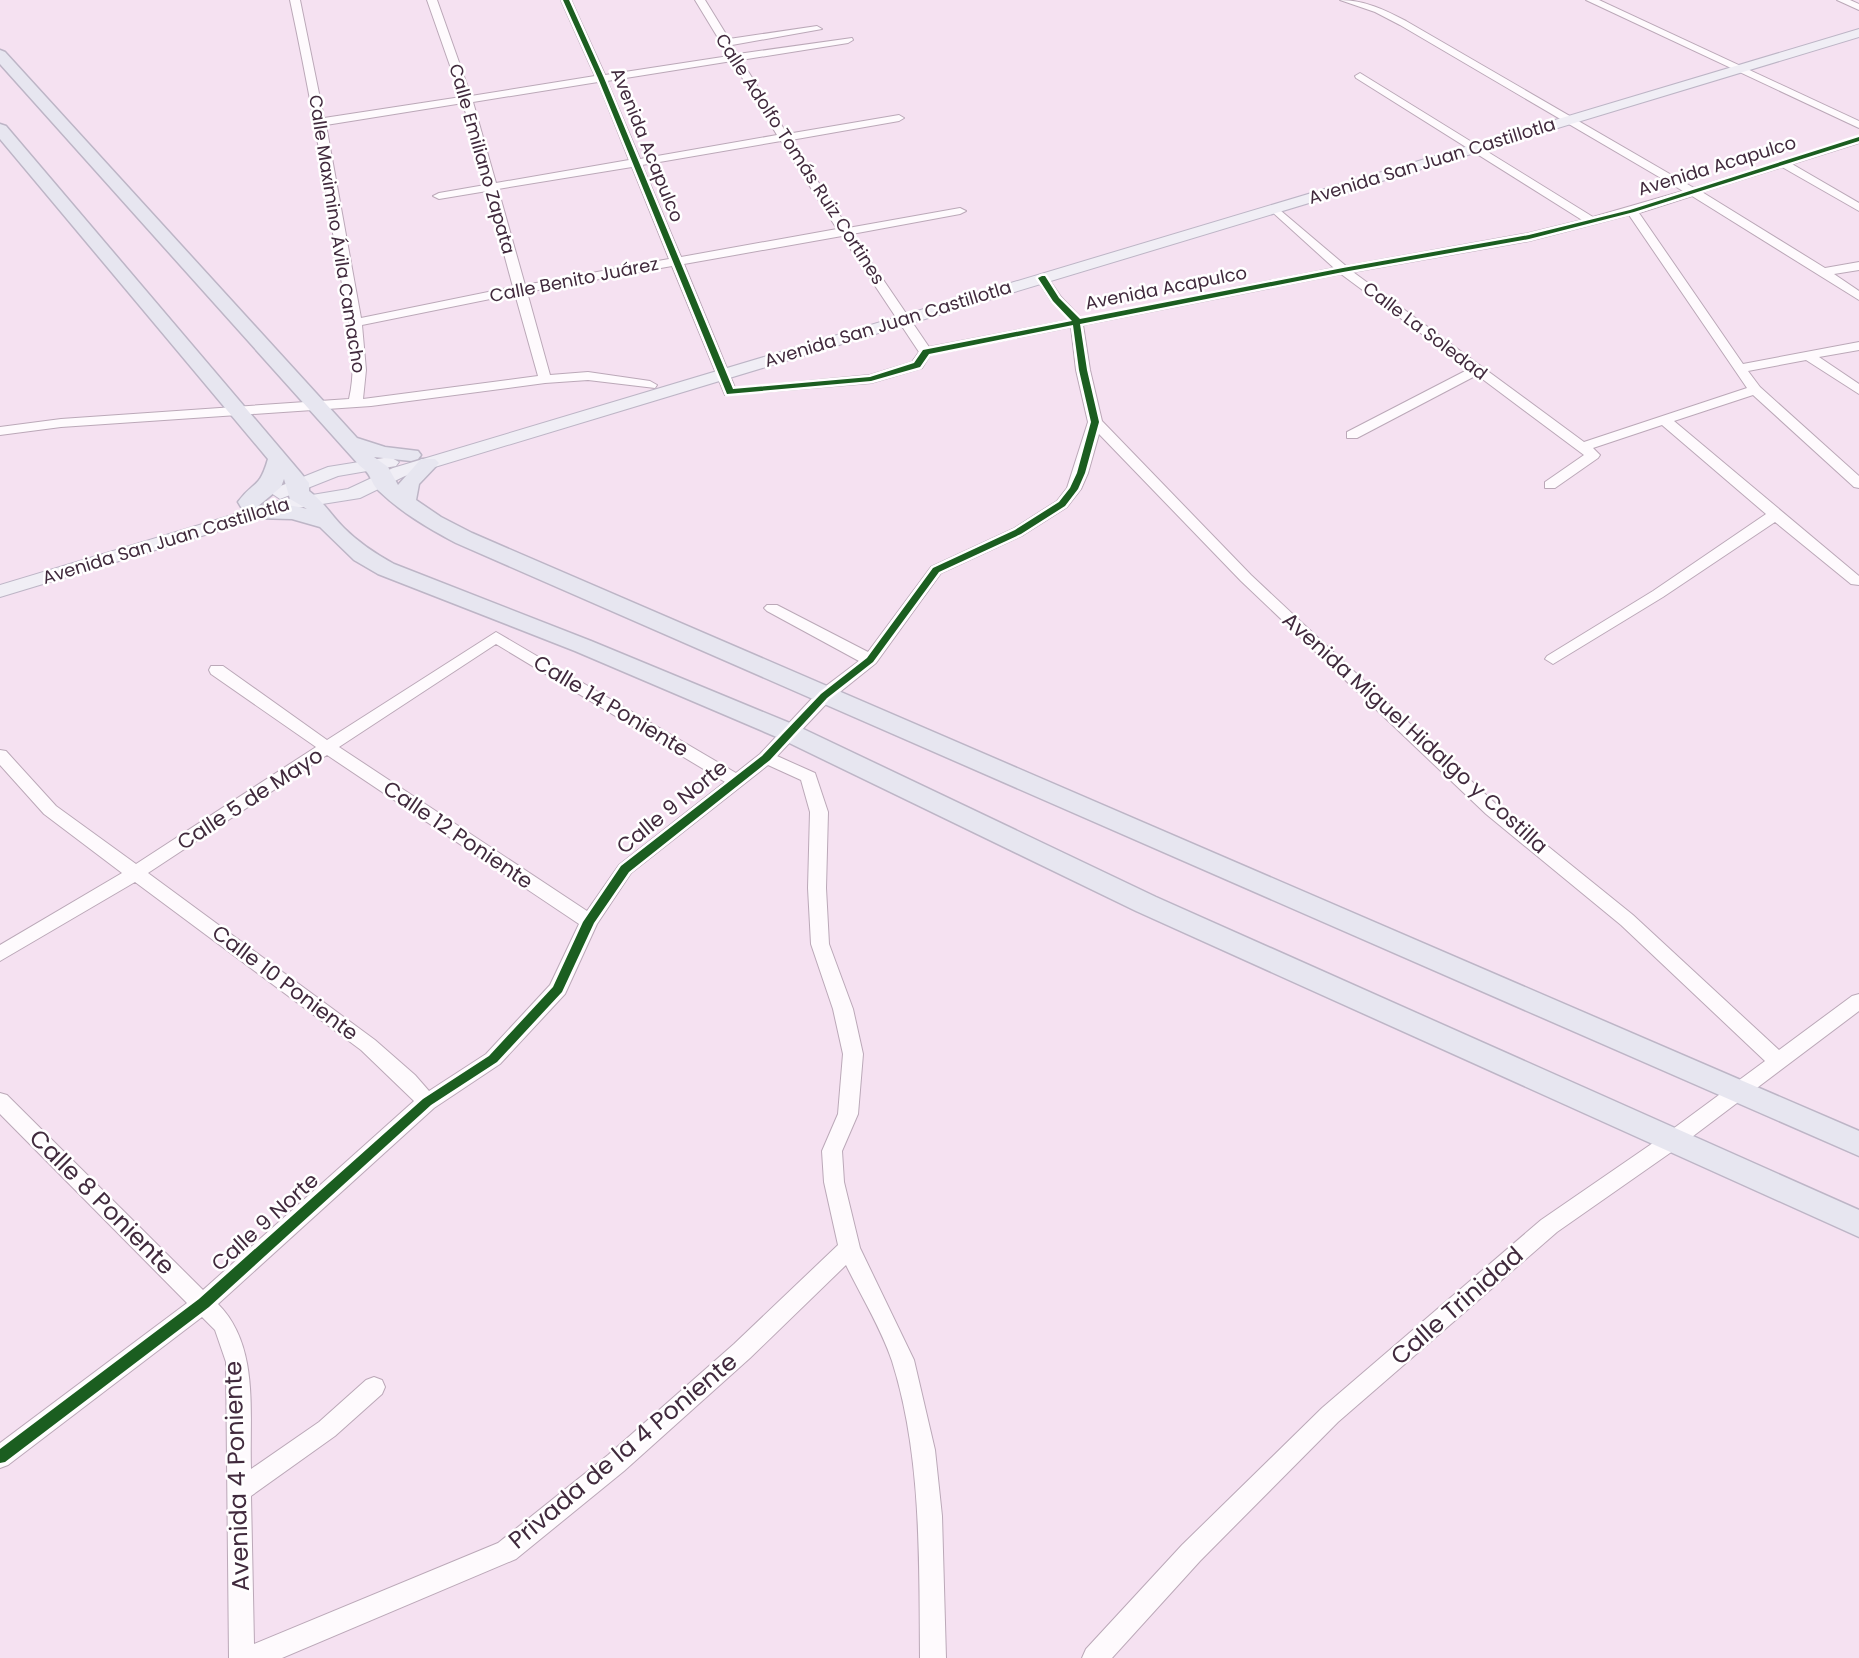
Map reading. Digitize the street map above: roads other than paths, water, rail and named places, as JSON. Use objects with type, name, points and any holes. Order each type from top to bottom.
[{"type":"highway","points":[[0,55],[318,405],[389,489],[433,522],[824,696],[1859,1144]]},
{"type":"highway","points":[[0,129],[278,460],[311,503],[362,555],[386,569],[537,627],[788,732],[1098,882],[1859,1224]]},
{"type":"highway","points":[[343,434],[356,444],[374,451],[420,459],[409,482],[405,502]]},
{"type":"highway","points":[[278,460],[278,471],[273,482],[255,508],[293,512],[311,503]]},
{"type":"main road","name":"Avenida San Juan Castillotla","points":[[1734,66],[1859,24]]},
{"type":"main road","name":"Avenida San Juan Castillotla","points":[[311,503],[334,471],[377,472],[1734,66],[1859,33]]},
{"type":"main road","name":"Avenida San Juan Castillotla","points":[[900,316],[1042,278],[1275,208],[1471,145]]},
{"type":"main road","name":"Avenida San Juan Castillotla","points":[[420,459],[650,385],[719,369]]},
{"type":"main road","name":"Avenida San Juan Castillotla","points":[[0,576],[255,508],[311,503],[353,494],[377,472]]},
{"type":"main road","name":"Avenida San Juan Castillotla","points":[[0,591],[255,508]]},
{"type":"street","name":"Calle Maximino Ávila Camacho","points":[[295,0],[322,122],[355,323],[360,387],[355,403],[545,379]]},
{"type":"street","name":"Calle Emiliano Zapata","points":[[432,0],[467,100],[493,187],[545,379]]},
{"type":"street","name":"Avenida Acapulco","points":[[566,0],[601,78],[730,392],[871,379],[917,365],[926,352],[1343,270],[1529,237],[1694,193],[1859,139]]},
{"type":"street","name":"Calle Adolfo Tomás Ruiz Cortines","points":[[700,0],[784,138],[926,352]]},
{"type":"street","points":[[1345,0],[1387,14],[1765,234],[1859,296]]},
{"type":"street","points":[[1591,0],[1859,125]]},
{"type":"street","points":[[1842,0],[1859,7]]},
{"type":"street","points":[[724,43],[817,30]]},
{"type":"street","points":[[322,122],[848,40]]},
{"type":"street","points":[[1360,76],[1593,222]]},
{"type":"street","points":[[439,196],[899,118]]},
{"type":"street","points":[[1785,164],[1859,208]]},
{"type":"street","name":"Calle La Soledad","points":[[1275,208],[1343,270],[1582,447]]},
{"type":"street","name":"Calle Benito Juárez","points":[[355,323],[675,261],[960,211]]},
{"type":"street","points":[[1632,211],[1755,390],[1859,484]]},
{"type":"street","points":[[1824,272],[1859,266]]},
{"type":"street","points":[[1042,278],[1056,299],[1073,315],[1076,324]]},
{"type":"street","name":"Calle 9 Norte","points":[[0,1457],[204,1303],[427,1102],[493,1059],[558,989],[589,922],[625,869],[766,758],[824,696],[870,660],[936,570],[1018,532],[1062,504],[1074,489],[1095,422],[1076,324]]},
{"type":"street","points":[[1741,368],[1859,346]]},
{"type":"street","points":[[1806,354],[1859,390]]},
{"type":"street","points":[[1352,435],[1477,370]]},
{"type":"street","points":[[545,379],[588,376],[650,385]]},
{"type":"street","points":[[1582,447],[1755,390]]},
{"type":"street","points":[[0,432],[61,424],[355,403]]},
{"type":"street","points":[[1666,421],[1856,581]]},
{"type":"street","name":"Avenida Miguel Hidalgo y Costilla","points":[[1095,422],[1246,578],[1483,801],[1627,920],[1777,1060]]},
{"type":"street","points":[[1550,485],[1591,459],[1592,455],[1582,447]]},
{"type":"street","points":[[1553,659],[1658,594],[1775,515]]},
{"type":"street","points":[[772,608],[870,660]]},
{"type":"street","name":"Calle 14 Poniente","points":[[496,637],[735,780]]},
{"type":"street","name":"Calle 5 de Mayo","points":[[0,954],[137,872],[496,637]]},
{"type":"street","name":"Calle 12 Poniente","points":[[217,670],[328,748],[589,922]]},
{"type":"street","name":"Calle 10 Poniente","points":[[0,755],[50,810],[368,1045],[408,1080],[427,1102]]},
{"type":"street","points":[[766,758],[809,777],[820,812],[817,888],[820,944],[844,1009],[853,1054],[848,1114],[832,1151],[834,1182],[849,1248],[903,1360],[923,1450],[930,1516],[933,1658]]},
{"type":"street","name":"Calle Trinidad","points":[[1095,1658],[1191,1553],[1330,1415],[1549,1226],[1741,1091],[1777,1060],[1859,1001]]},
{"type":"street","name":"Calle 8 Poniente","points":[[0,1101],[204,1303]]},
{"type":"street","name":"Privada de la 4 Poniente","points":[[252,1658],[507,1551],[616,1463],[742,1351],[849,1248]]},
{"type":"street","name":"Avenida 4 Poniente","points":[[204,1303],[224,1325],[237,1362],[242,1658]]},
{"type":"street","points":[[239,1491],[327,1429],[374,1387]]}]
